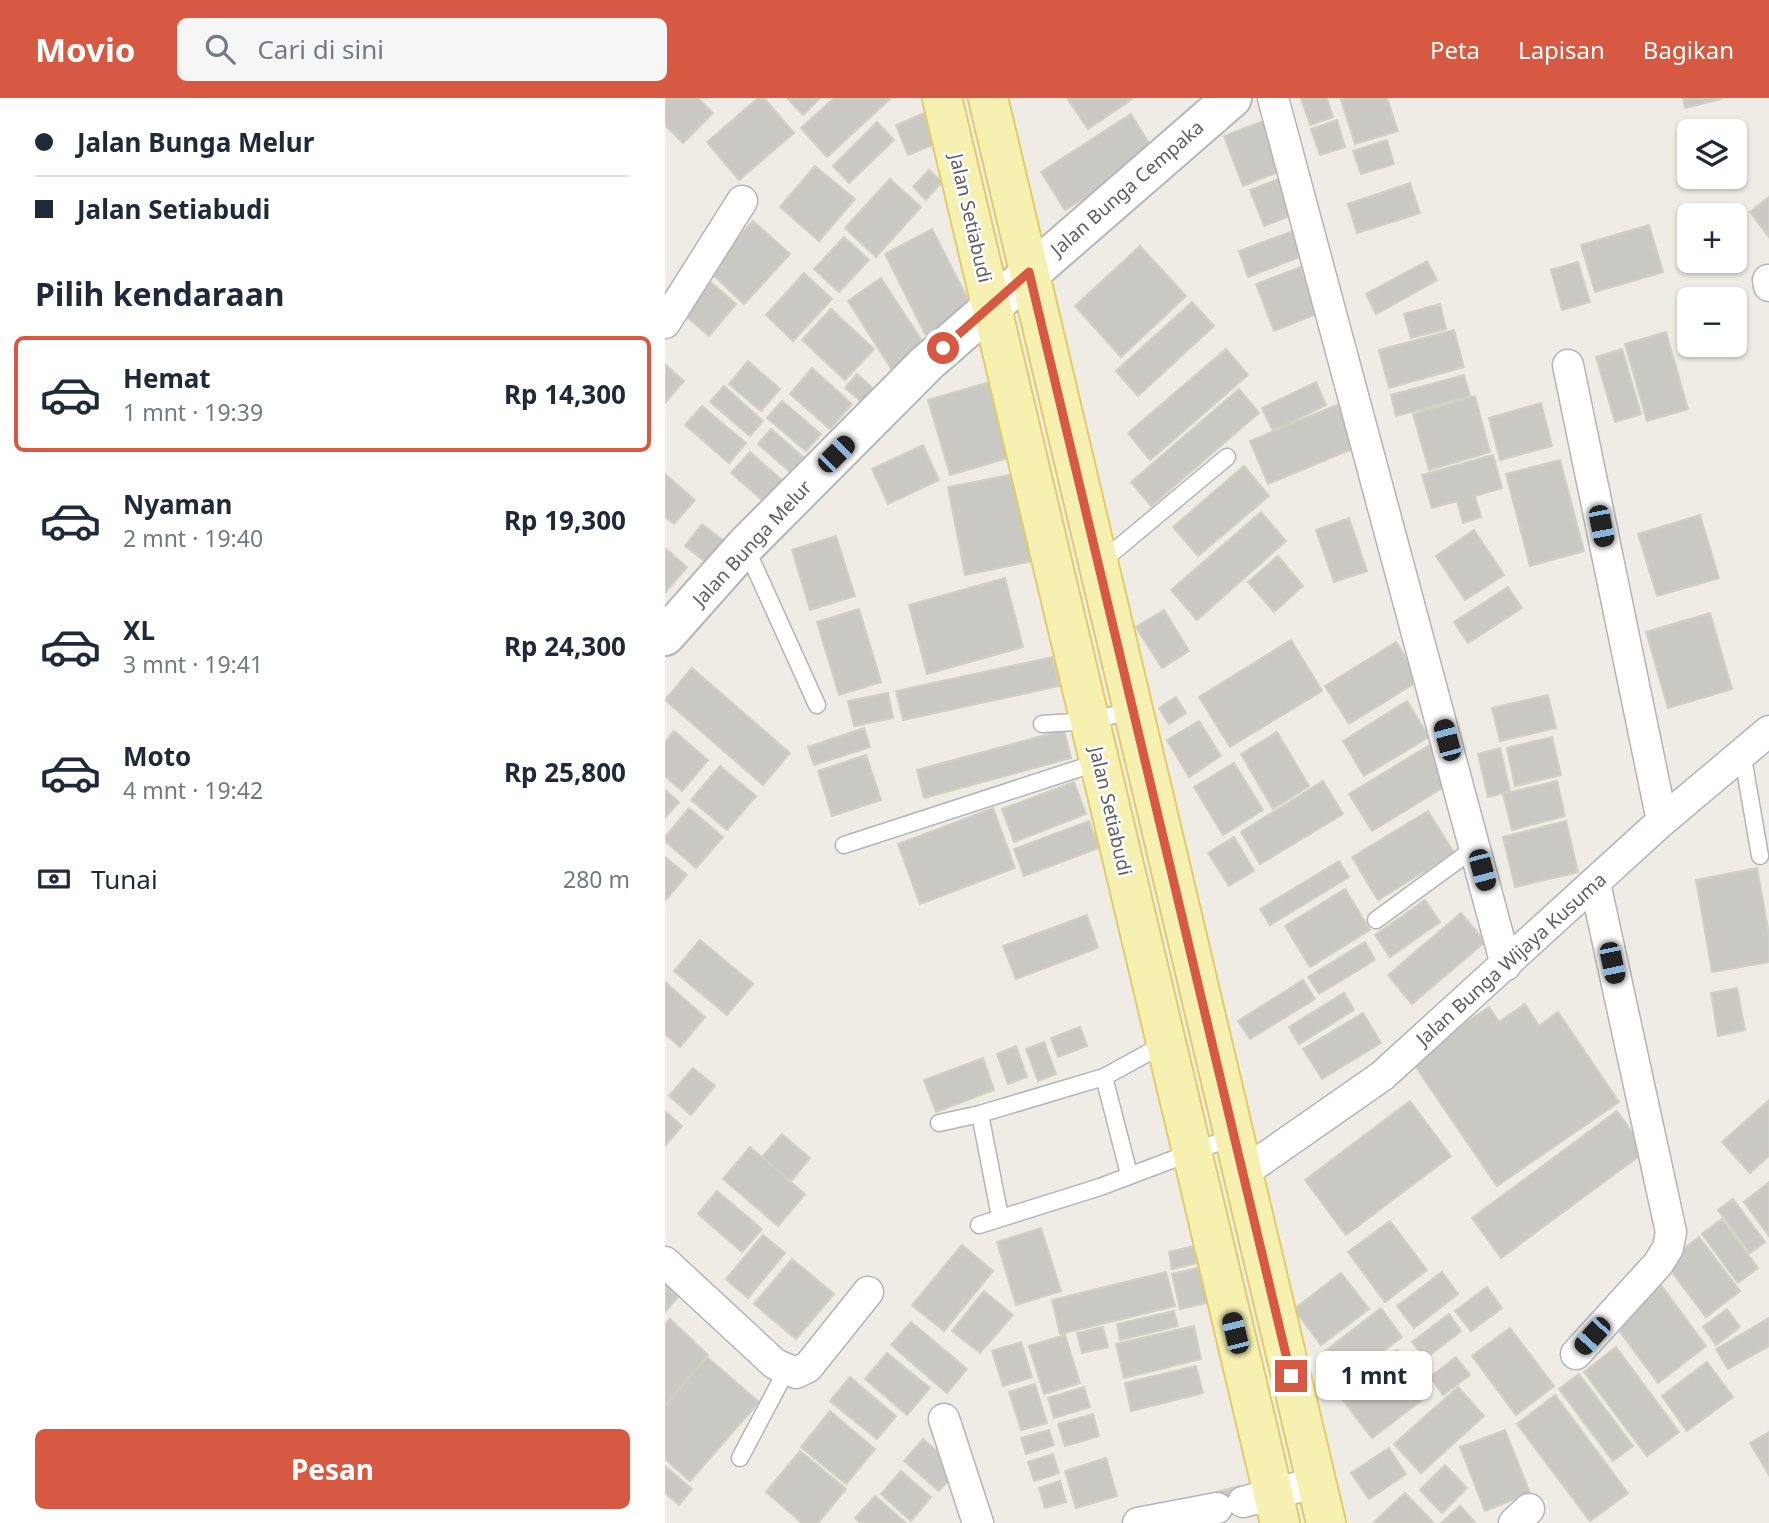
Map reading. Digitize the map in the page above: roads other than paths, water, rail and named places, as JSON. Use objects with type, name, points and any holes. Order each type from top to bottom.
[{"type":"main road","name":"Jalan Setiabudi","points":[[942,98],[1192,1152],[1253,1507]]},
{"type":"main road","points":[[988,98],[1326,1523]]},
{"type":"street","name":"Jalan Bunga Cempaka","points":[[991,306],[1232,98]]},
{"type":"street","points":[[1273,98],[1506,965]]},
{"type":"street","points":[[665,323],[742,201]]},
{"type":"street","name":"Jalan Bunga Melur","points":[[665,636],[745,546],[927,363],[991,306]]},
{"type":"street","points":[[1568,365],[1662,821]]},
{"type":"street","name":"Jalan Bunga Wijaya Kusuma","points":[[1243,1173],[1382,1076],[1662,821],[1769,731]]},
{"type":"street","points":[[1576,1354],[1658,1264],[1668,1248],[1671,1232],[1595,883]]},
{"type":"street","points":[[665,1262],[775,1364],[786,1371],[796,1373],[808,1367],[868,1292]]},
{"type":"street","points":[[944,1419],[978,1523]]},
{"type":"street","points":[[1138,1523],[1253,1507],[1317,1482]]},
{"type":"lane","points":[[1099,565],[1227,457]]},
{"type":"lane","points":[[745,546],[817,705]]},
{"type":"lane","points":[[1042,724],[1090,721],[1133,710]]},
{"type":"lane","points":[[1742,752],[1760,856]]},
{"type":"lane","points":[[844,845],[1099,762]]},
{"type":"lane","points":[[1376,920],[1476,846]]},
{"type":"lane","points":[[939,1123],[980,1114],[1104,1077],[1166,1043]]},
{"type":"lane","points":[[1104,1077],[1129,1174]]},
{"type":"lane","points":[[980,1114],[1000,1217]]},
{"type":"lane","points":[[979,1225],[1235,1136]]},
{"type":"lane","points":[[740,1458],[786,1371]]}]
